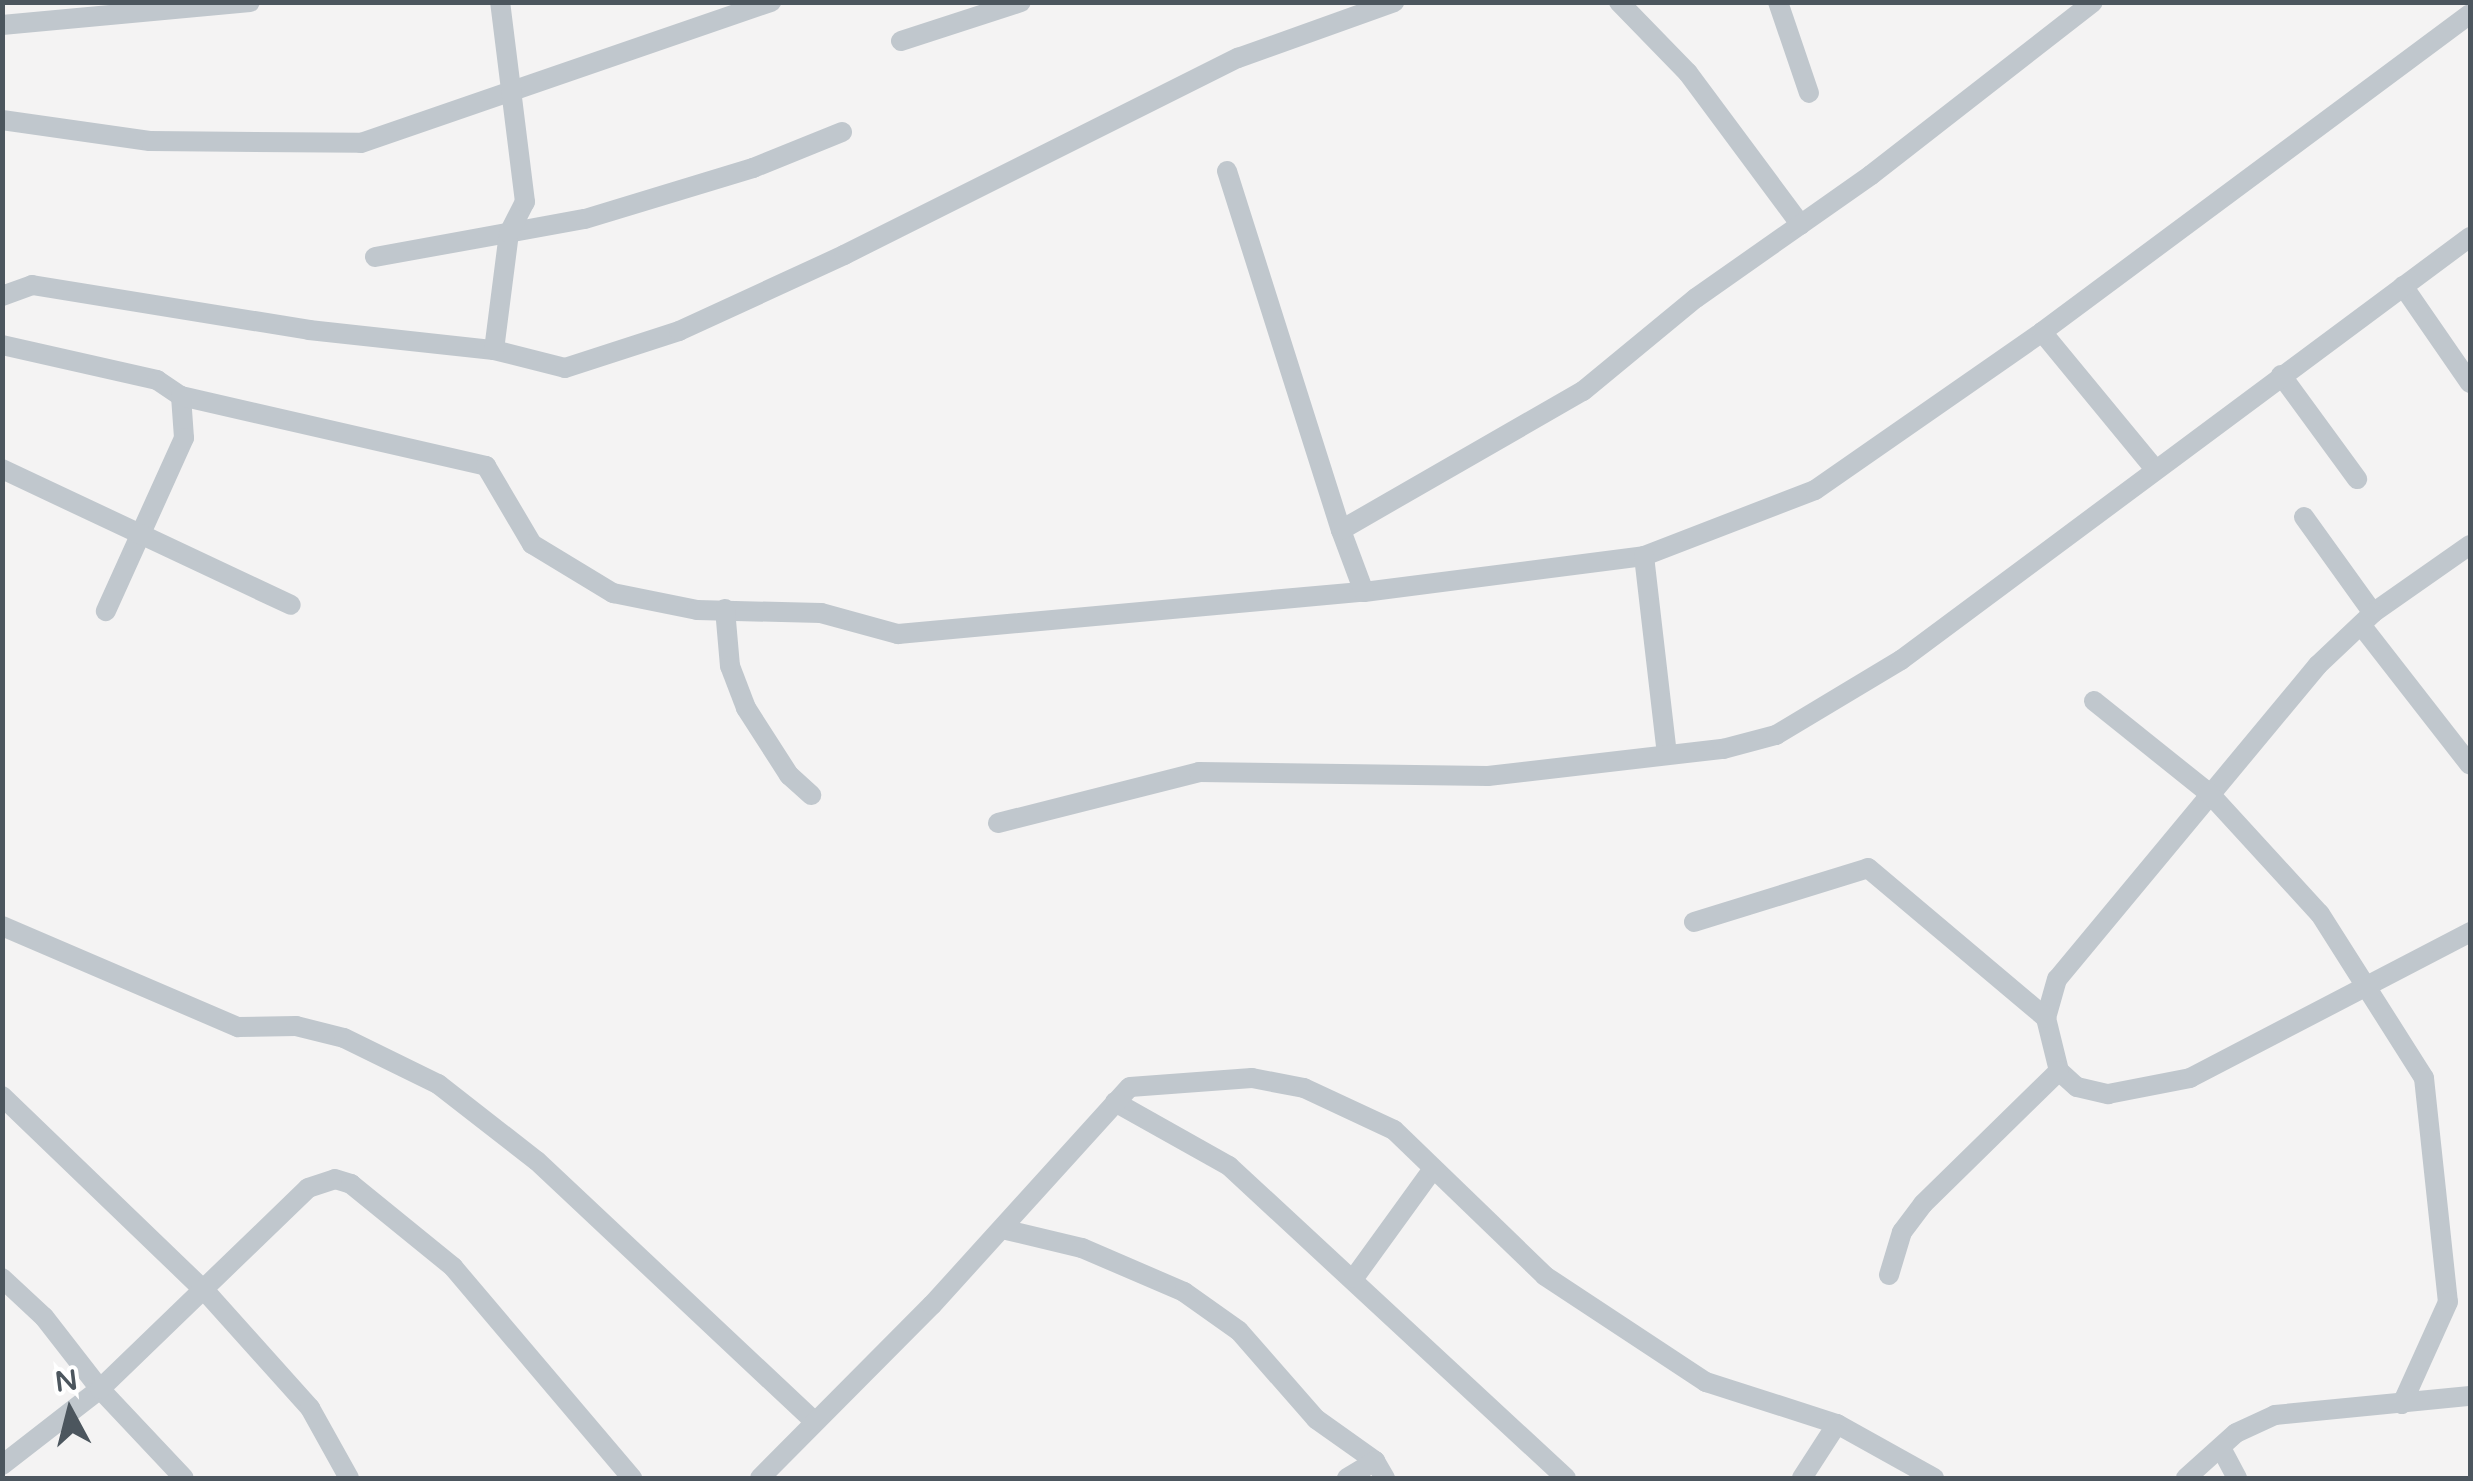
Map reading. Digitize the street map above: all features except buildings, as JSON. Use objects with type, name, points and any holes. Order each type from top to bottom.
[{"type":"street","points":[[2,24],[250,2]]},
{"type":"street","points":[[494,350],[509,233],[525,202],[500,2]]},
{"type":"street","points":[[2,120],[150,141],[361,143],[771,2]]},
{"type":"street","points":[[901,41],[1021,2]]},
{"type":"street","points":[[2,296],[32,285],[308,330],[494,350],[565,368],[678,331],[1069,147],[1173,87],[1394,2]]},
{"type":"street","points":[[1619,2],[1688,73],[1800,226]]},
{"type":"street","points":[[1778,2],[1809,93]]},
{"type":"street","points":[[1341,530],[1583,391],[1696,298],[1800,226],[2094,2]]},
{"type":"street","points":[[3,346],[157,380],[181,396],[486,466],[532,544],[614,592],[659,606],[821,613],[898,634],[1364,592],[1644,556],[1815,490],[2042,332],[2470,14]]},
{"type":"street","points":[[375,257],[509,233],[662,198],[842,132]]},
{"type":"street","points":[[1228,171],[1364,592]]},
{"type":"street","points":[[998,823],[1199,772],[1488,776],[1667,754],[1776,735],[1824,711],[2470,237]]},
{"type":"street","points":[[2403,286],[2470,383]]},
{"type":"street","points":[[2042,332],[2154,468]]},
{"type":"street","points":[[2281,376],[2356,478]]},
{"type":"street","points":[[106,611],[184,438],[181,396]]},
{"type":"street","points":[[2,469],[291,605]]},
{"type":"street","points":[[2304,517],[2367,619],[2470,765]]},
{"type":"street","points":[[2470,545],[2367,619],[2318,664],[2057,979],[2046,1018],[2059,1071],[2077,1087],[2108,1094],[2190,1078],[2470,932]]},
{"type":"street","points":[[1644,556],[1667,754]]},
{"type":"street","points":[[725,610],[730,666],[746,708],[789,775],[810,795]]},
{"type":"street","points":[[2094,701],[2209,793],[2320,914],[2371,986],[2424,1078],[2448,1302],[2402,1404]]},
{"type":"street","points":[[1694,922],[1868,868],[2046,1018]]},
{"type":"street","points":[[2,926],[238,1027],[296,1026],[344,1038],[438,1084],[538,1160],[812,1419]]},
{"type":"street","points":[[1890,1275],[1902,1232],[1923,1204],[2059,1071]]},
{"type":"street","points":[[760,1478],[812,1419],[1002,1230],[1115,1102],[1140,1084],[1252,1078],[1304,1088],[1394,1130],[1556,1284],[1706,1382],[1837,1424],[1934,1478]]},
{"type":"street","points":[[2,1096],[206,1292],[310,1408],[349,1478]]},
{"type":"street","points":[[1115,1102],[1228,1166],[1354,1278],[1566,1478]]},
{"type":"street","points":[[1354,1278],[1433,1169]]},
{"type":"street","points":[[2,1465],[100,1390],[206,1292],[308,1188],[335,1179],[350,1184],[453,1267],[632,1478]]},
{"type":"street","points":[[1002,1230],[1082,1248],[1184,1292],[1239,1331],[1316,1419],[1380,1470]]},
{"type":"street","points":[[2,1278],[44,1317],[100,1390],[184,1478]]},
{"type":"street","points":[[2186,1478],[2252,1423],[2275,1415],[2464,1397],[2470,1417]]},
{"type":"street","points":[[1802,1478],[1837,1424]]},
{"type":"street","points":[[2222,1448],[2237,1478]]},
{"type":"street","points":[[1347,1478],[1380,1470]]}]
